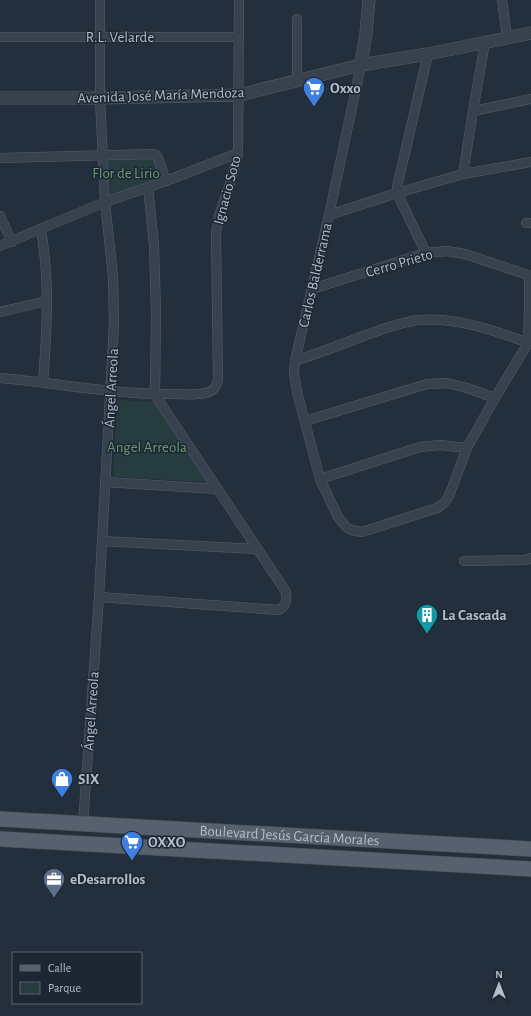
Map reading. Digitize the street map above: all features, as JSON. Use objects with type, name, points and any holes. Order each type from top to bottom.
[{"type":"main road","name":"Boulevard Jesús García Morales","points":[[0,819],[531,849]]},
{"type":"main road","points":[[148,848],[150,828]]},
{"type":"main road","name":"Boulevard Jesús García Morales","points":[[0,839],[531,869]]},
{"type":"street","name":"Ángel Arreola","points":[[83,824],[99,597],[114,324],[113,277],[105,202],[100,98],[100,0]]},
{"type":"street","name":"Ignacio Soto","points":[[155,395],[201,394],[215,388],[218,380],[216,234],[219,216],[230,184],[238,153],[239,0]]},
{"type":"street","name":"Carlos Balderrama","points":[[368,0],[366,34],[360,65],[329,215],[295,361],[294,373],[296,386],[320,479],[338,517],[346,527],[351,530],[362,532],[437,508],[443,504],[449,496],[467,448]]},
{"type":"street","points":[[502,0],[506,37]]},
{"type":"street","points":[[297,19],[297,82]]},
{"type":"street","name":"Avenida José María Mendoza","points":[[0,98],[100,98],[239,95],[297,82],[360,65],[428,54],[531,33]]},
{"type":"street","name":"R.L. Velarde","points":[[0,37],[239,36]]},
{"type":"street","points":[[463,174],[485,42]]},
{"type":"street","points":[[426,254],[397,193],[397,187],[428,54]]},
{"type":"street","points":[[473,111],[531,99]]},
{"type":"street","points":[[0,246],[105,202],[166,181],[238,153]]},
{"type":"street","points":[[0,158],[152,154],[156,155],[166,181]]},
{"type":"street","points":[[329,215],[463,174],[531,162]]},
{"type":"street","points":[[99,597],[279,610],[284,607],[287,602],[286,592],[155,395],[156,313],[154,245],[148,187]]},
{"type":"street","points":[[0,216],[3,219],[12,242]]},
{"type":"street","points":[[41,230],[47,270],[47,336],[44,382]]},
{"type":"street","name":"Cerro Prieto","points":[[312,289],[426,254],[447,251],[465,254],[530,276]]},
{"type":"street","points":[[320,479],[420,447],[440,444],[467,448],[495,398],[529,344],[530,276]]},
{"type":"street","points":[[0,312],[47,301]]},
{"type":"street","points":[[295,361],[395,325],[418,320],[468,325],[503,334],[529,344]]},
{"type":"street","points":[[0,378],[44,382],[111,392],[155,395]]},
{"type":"street","points":[[305,421],[427,384],[447,383],[495,398]]},
{"type":"street","points":[[105,482],[218,489]]},
{"type":"street","points":[[102,541],[257,549]]},
{"type":"street","points":[[464,561],[526,560],[531,558]]},
{"type":"green space","name":"Flor de Lirio","points":[[153,156],[159,178],[111,195],[108,158]]},
{"type":"green space","name":"Angel Arreola","points":[[117,400],[155,402],[207,482],[113,477]]},
{"type":"place","name":"Oxxo","points":[[314,108]]},
{"type":"place","name":"La Cascada","points":[[427,634]]},
{"type":"place","name":"SIX","points":[[62,798]]},
{"type":"place","name":"OXXO","points":[[132,862]]},
{"type":"place","name":"eDesarrollos","points":[[54,898]]}]
